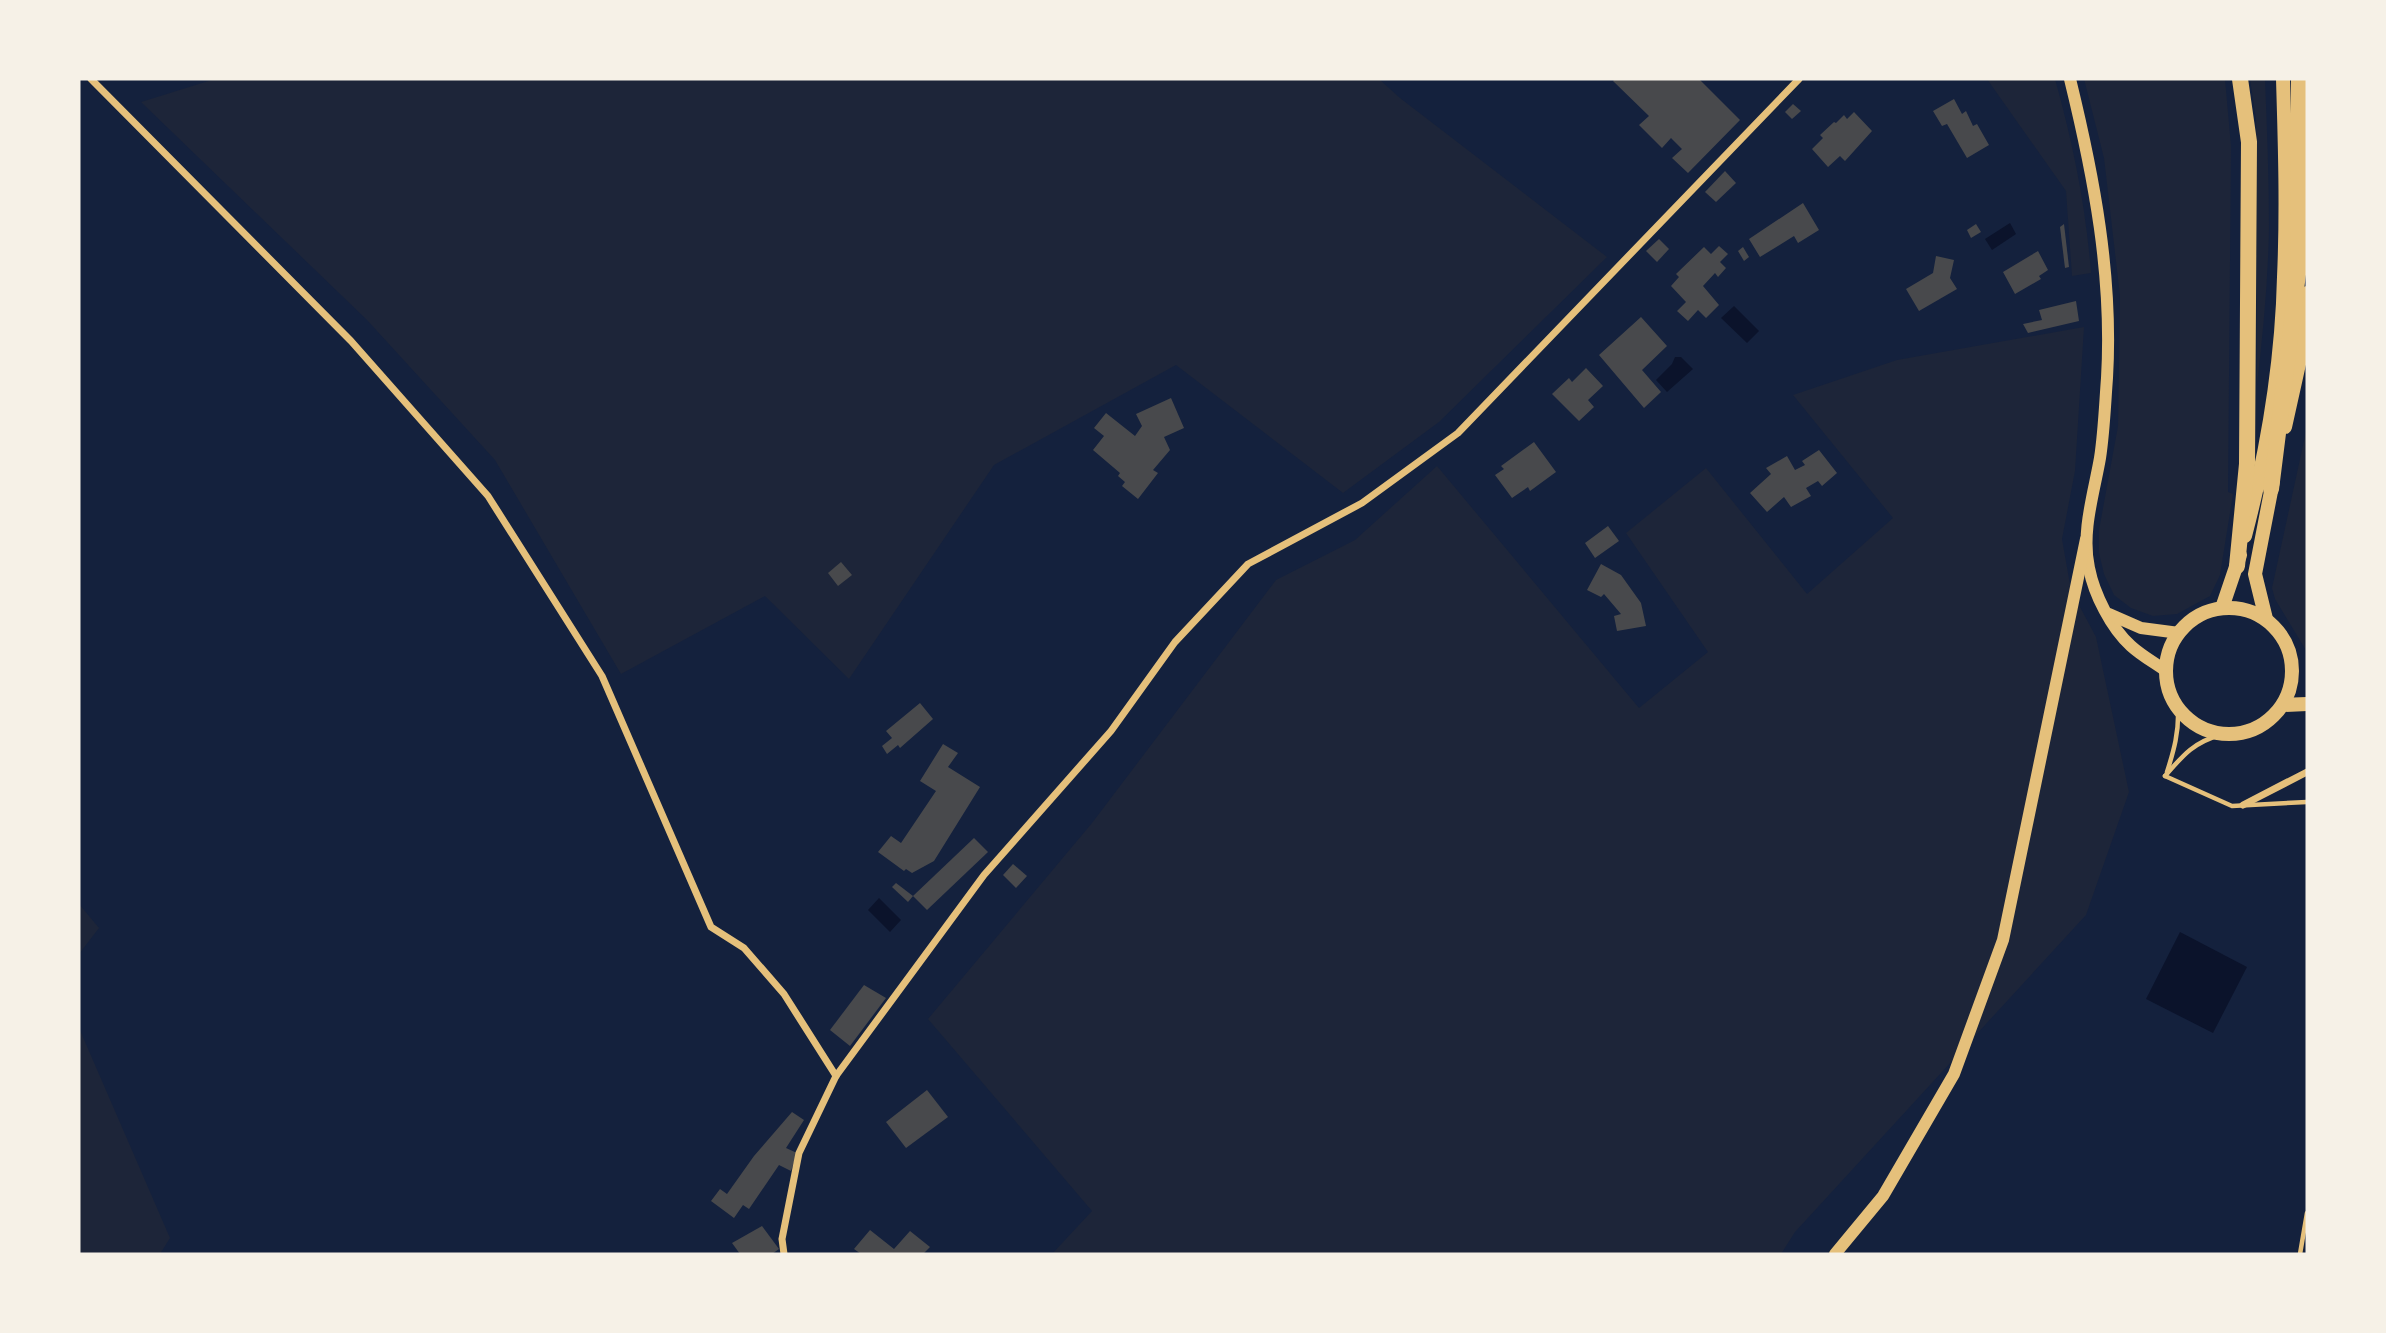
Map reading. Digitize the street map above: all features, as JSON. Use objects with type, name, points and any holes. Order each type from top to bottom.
[{"type":"highway","points":[[2237,566],[2247,464],[2249,142],[2240,79]]},
{"type":"highway","points":[[2271,489],[2298,274],[2299,79]]},
{"type":"main road","points":[[2222,608],[2237,566],[2259,480],[2278,367],[2284,278],[2283,79]]},
{"type":"main road","points":[[2266,619],[2255,574],[2299,365],[2307,293]]},
{"type":"main road","points":[[2222,608],[2245,610],[2266,619],[2288,646],[2300,670],[2292,682],[2284,705],[2257,728],[2234,735],[2202,729],[2178,709],[2169,691],[2166,671],[2169,651],[2179,633],[2198,616],[2222,608]]},
{"type":"main road","points":[[2284,705],[2307,704]]},
{"type":"street","points":[[91,79],[351,341],[488,496],[602,676],[711,927],[744,948],[784,995],[836,1076]]},
{"type":"street","points":[[784,1254],[782,1239],[799,1153],[836,1076],[984,875],[1111,731],[1175,642],[1248,564],[1362,503],[1458,433],[1799,79]]},
{"type":"street","points":[[1835,1254],[1883,1196],[1954,1074],[2003,940],[2086,539],[2102,441],[2107,376],[2106,282],[2092,173],[2070,79]]},
{"type":"street","points":[[2086,539],[2088,568],[2107,612],[2131,646],[2166,671]]},
{"type":"street","points":[[2107,612],[2141,628],[2179,633]]},
{"type":"street","points":[[2243,805],[2307,772]]},
{"type":"lane","points":[[2165,776],[2176,747],[2178,709]]},
{"type":"lane","points":[[2165,776],[2187,751],[2203,740],[2222,734]]},
{"type":"lane","points":[[2165,776],[2232,806],[2307,802]]},
{"type":"lane","points":[[2300,1254],[2307,1213]]},
{"type":"shaded area","points":[[215,79],[1379,79],[1607,257],[1439,422],[1343,493],[1176,365],[994,465],[849,679],[765,596],[621,674],[495,460],[367,320],[141,102]]},
{"type":"shaded area","points":[[1987,79],[2055,79],[2078,175],[2091,273],[2072,276],[2066,191]]},
{"type":"shaded area","points":[[2084,79],[2225,79],[2231,146],[2228,492],[2233,494],[2220,575],[2210,596],[2177,614],[2153,616],[2131,608],[2114,595],[2104,574],[2099,553],[2099,530],[2118,426],[2120,296],[2104,158]]},
{"type":"shaded area","points":[[2250,79],[2265,79],[2268,173],[2268,268],[2257,385],[2256,119]]},
{"type":"shaded area","points":[[2010,223],[2016,234],[1992,250],[1985,239]]},
{"type":"shaded area","points":[[1734,306],[1759,331],[1747,343],[1721,318]]},
{"type":"shaded area","points":[[2084,327],[2075,471],[2062,539],[2071,590],[2096,637],[2129,792],[2086,915],[1795,1232],[1781,1254],[1052,1254],[1092,1211],[928,1019],[1092,823],[1276,580],[1355,540],[1437,466],[1639,708],[1708,652],[1626,533],[1706,468],[1807,594],[1893,518],[1793,395],[1897,360]]},
{"type":"shaded area","points":[[1675,357],[1681,357],[1693,369],[1667,392],[1656,380],[1672,364]]},
{"type":"shaded area","points":[[2307,427],[2307,652],[2275,599],[2272,588]]},
{"type":"shaded area","points":[[879,898],[901,920],[890,932],[868,910]]},
{"type":"shaded area","points":[[79,904],[99,928],[79,954]]},
{"type":"shaded area","points":[[2180,932],[2247,967],[2213,1033],[2146,999]]},
{"type":"shaded area","points":[[79,1028],[170,1238],[160,1254],[79,1254]]},
{"type":"building","points":[[1699,79],[1740,120],[1688,173],[1672,158],[1682,149],[1671,138],[1662,148],[1639,125],[1649,116],[1613,81]]},
{"type":"building","points":[[1954,99],[1962,114],[1966,111],[1973,126],[1977,124],[1989,145],[1967,158],[1947,124],[1942,126],[1933,111]]},
{"type":"building","points":[[1793,104],[1801,111],[1792,119],[1785,112]]},
{"type":"building","points":[[1854,112],[1872,131],[1845,161],[1840,156],[1828,167],[1812,149],[1823,138],[1820,135],[1834,122],[1844,115],[1847,119]]},
{"type":"building","points":[[1725,171],[1736,183],[1716,202],[1705,192]]},
{"type":"building","points":[[1803,203],[1819,230],[1798,243],[1794,236],[1760,257],[1749,239]]},
{"type":"building","points":[[1976,224],[1981,232],[1971,238],[1967,230]]},
{"type":"building","points":[[2064,224],[2069,267],[2065,268],[2060,227]]},
{"type":"building","points":[[1659,239],[1669,249],[1657,262],[1646,251]]},
{"type":"building","points":[[1719,246],[1728,254],[1720,262],[1726,268],[1718,277],[1715,273],[1703,286],[1719,305],[1706,318],[1698,310],[1688,321],[1677,311],[1686,302],[1671,286],[1679,277],[1676,274],[1704,247],[1711,254]]},
{"type":"building","points":[[1743,247],[1749,257],[1744,261],[1738,251]]},
{"type":"building","points":[[2038,251],[2048,270],[2039,276],[2041,279],[2015,294],[2003,272]]},
{"type":"building","points":[[1936,256],[1954,260],[1950,278],[1957,289],[1919,311],[1906,289],[1933,273]]},
{"type":"building","points":[[2076,301],[2079,321],[2028,333],[2023,324],[2042,320],[2039,310]]},
{"type":"building","points":[[1641,317],[1667,346],[1642,370],[1661,392],[1644,408],[1599,355]]},
{"type":"building","points":[[1586,368],[1603,386],[1588,400],[1594,407],[1579,421],[1552,394],[1569,378],[1572,382]]},
{"type":"building","points":[[1171,398],[1184,428],[1164,437],[1170,450],[1153,470],[1158,473],[1138,499],[1122,486],[1125,482],[1118,476],[1120,473],[1093,450],[1104,436],[1094,428],[1106,413],[1135,436],[1142,426],[1136,414]]},
{"type":"building","points":[[1534,442],[1556,472],[1530,491],[1528,487],[1512,498],[1495,475],[1504,469],[1501,466]]},
{"type":"building","points":[[1819,450],[1837,473],[1822,486],[1818,481],[1806,488],[1811,496],[1791,507],[1784,497],[1767,512],[1750,493],[1771,474],[1766,468],[1787,456],[1795,470],[1805,465],[1802,461]]},
{"type":"building","points":[[1608,526],[1619,541],[1595,558],[1585,543]]},
{"type":"building","points":[[841,562],[852,575],[838,586],[828,573]]},
{"type":"building","points":[[1601,564],[1621,575],[1641,603],[1646,626],[1617,631],[1614,616],[1621,614],[1604,594],[1601,597],[1587,590]]},
{"type":"building","points":[[920,703],[933,719],[900,748],[898,745],[887,754],[882,746],[892,738],[886,731]]},
{"type":"building","points":[[943,744],[958,753],[948,767],[980,787],[934,861],[912,873],[906,869],[904,871],[878,852],[891,836],[901,843],[936,791],[920,781]]},
{"type":"building","points":[[974,838],[988,852],[927,910],[913,896]]},
{"type":"building","points":[[1013,864],[1027,876],[1016,888],[1003,875]]},
{"type":"building","points":[[896,883],[913,896],[908,902],[892,887]]},
{"type":"building","points":[[864,985],[886,998],[850,1046],[830,1030]]},
{"type":"building","points":[[927,1090],[948,1117],[906,1148],[886,1122]]},
{"type":"building","points":[[792,1112],[804,1120],[786,1148],[797,1153],[791,1171],[779,1165],[749,1209],[743,1205],[734,1218],[711,1201],[720,1189],[727,1194],[754,1156]]},
{"type":"building","points":[[762,1226],[779,1249],[772,1254],[740,1254],[732,1243]]},
{"type":"building","points":[[870,1230],[894,1249],[910,1231],[930,1247],[923,1254],[861,1254],[854,1249]]}]
